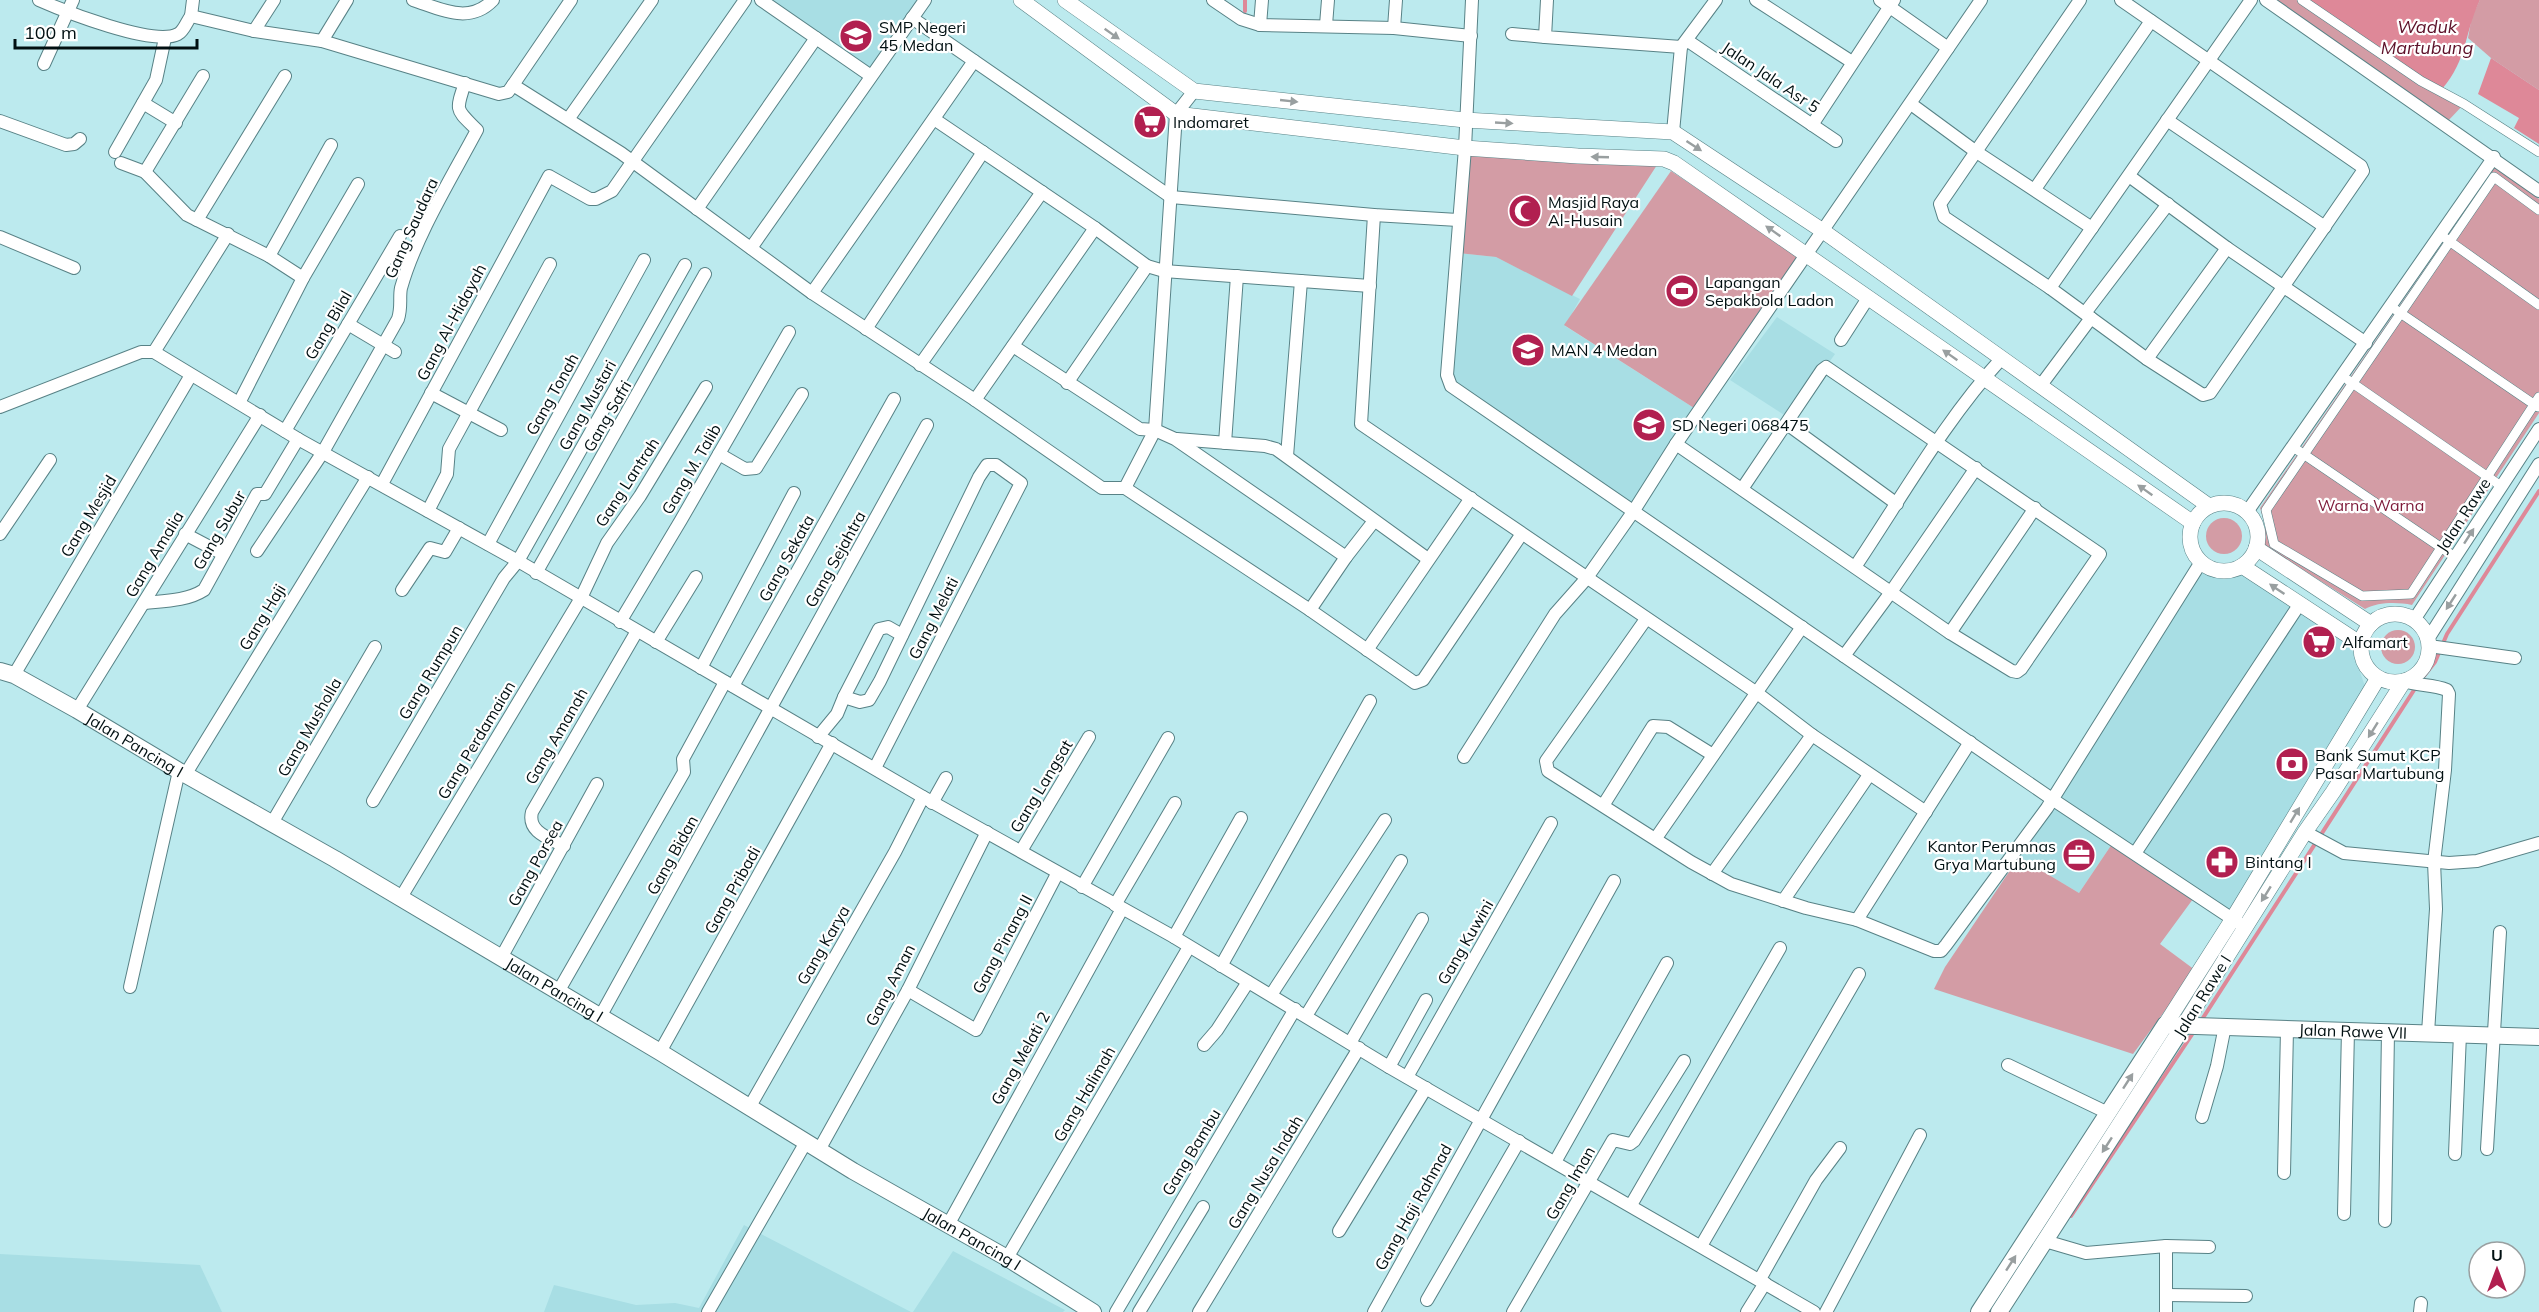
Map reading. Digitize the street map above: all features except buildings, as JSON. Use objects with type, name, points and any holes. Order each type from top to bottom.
[{"type":"main road","name":"Jalan Pancing I","points":[[0,658],[7,673],[77,710],[182,773],[272,823],[660,1052],[813,1146],[1007,1258],[1093,1312]]},
{"type":"main road","name":"Jalan Rawe VII","points":[[2165,1025],[2539,1037]]},
{"type":"main road","name":"Jalan Rawe I","points":[[1979,1312],[2165,1025]]},
{"type":"main road","name":"Jalan Rawe I","points":[[1999,1312],[2045,1241],[2194,1025]]},
{"type":"street","points":[[39,0],[68,13],[124,30],[165,38],[179,33],[191,15],[193,0]]},
{"type":"street","points":[[44,64],[73,0]]},
{"type":"street","points":[[254,30],[274,0]]},
{"type":"street","points":[[322,41],[347,0]]},
{"type":"street","points":[[413,0],[455,13],[468,14],[481,11],[493,0]]},
{"type":"street","points":[[191,15],[254,30],[322,41],[500,94],[508,92],[571,0]]},
{"type":"street","points":[[569,118],[652,0]]},
{"type":"street","points":[[632,162],[746,0]]},
{"type":"street","points":[[761,0],[871,76]]},
{"type":"street","points":[[751,248],[925,0]]},
{"type":"street","points":[[1021,0],[1176,114],[1465,148],[1664,159],[1686,170],[2193,523]]},
{"type":"street","points":[[1065,0],[1194,91],[1465,120],[1673,132],[1823,231],[2210,506]]},
{"type":"street","points":[[1213,0],[1242,18],[1260,24],[1394,28],[1471,36]]},
{"type":"street","points":[[1260,24],[1262,0]]},
{"type":"street","points":[[1326,25],[1328,0]]},
{"type":"street","points":[[1394,28],[1396,0]]},
{"type":"street","points":[[1472,0],[1465,148],[1447,375],[1451,386],[2052,799],[2136,852],[2239,924]]},
{"type":"street","points":[[1545,38],[1547,0]]},
{"type":"street","points":[[1673,132],[1684,44],[1716,0]]},
{"type":"street","points":[[1756,0],[1852,63]]},
{"type":"street","points":[[1464,756],[1556,614],[1586,579],[1633,512],[1676,444],[1981,0]]},
{"type":"street","points":[[2080,0],[1940,204],[1944,217],[2050,288],[2147,359],[2203,395],[2210,393],[2363,171],[2361,166],[2121,0]]},
{"type":"street","points":[[2050,288],[2251,0]]},
{"type":"street","points":[[2266,0],[2539,190]]},
{"type":"street","points":[[2302,0],[2421,81],[2464,104],[2539,152]]},
{"type":"street","points":[[1812,125],[1888,2],[1948,48]]},
{"type":"street","points":[[912,18],[1171,197],[1458,220]]},
{"type":"street","points":[[2035,189],[2151,21]]},
{"type":"street","points":[[1512,33],[1545,38],[1684,44]]},
{"type":"street","points":[[165,38],[156,80],[118,157],[145,172],[164,189],[180,209],[269,256],[303,278]]},
{"type":"street","points":[[697,209],[816,38]]},
{"type":"street","name":"Jalan Jala Asr 5","points":[[1684,44],[1836,141]]},
{"type":"street","points":[[812,293],[974,61]]},
{"type":"street","points":[[145,172],[203,76]]},
{"type":"street","points":[[197,220],[285,76]]},
{"type":"street","name":"Gang Saudara","points":[[257,551],[390,349],[402,307],[400,290],[422,237],[477,130],[459,112],[458,106],[465,84]]},
{"type":"street","points":[[513,85],[569,118],[812,293],[975,400],[1102,488],[1125,488],[1415,682],[1424,680],[1521,535]]},
{"type":"street","points":[[1125,488],[1155,430],[1176,114],[1194,91]]},
{"type":"street","points":[[143,103],[176,123]]},
{"type":"street","points":[[1911,104],[1975,151],[2092,228]]},
{"type":"street","points":[[934,119],[1148,266],[1164,271],[1370,286]]},
{"type":"street","points":[[2167,120],[2325,227]]},
{"type":"street","points":[[0,121],[66,146],[80,139]]},
{"type":"street","points":[[269,256],[331,146]]},
{"type":"street","points":[[866,329],[983,152]]},
{"type":"street","points":[[2396,310],[2537,403],[2411,594],[2362,596],[2274,544],[2266,510],[2304,455],[2348,380],[2445,238],[2493,157]]},
{"type":"street","name":"Gang Al-Hidayah","points":[[382,484],[549,176],[583,196],[597,200],[612,191],[632,162]]},
{"type":"street","points":[[2128,176],[2227,248],[2366,343]]},
{"type":"street","points":[[2445,238],[2494,177],[2539,210]]},
{"type":"street","points":[[239,403],[303,278],[358,184]]},
{"type":"street","points":[[921,365],[1042,192]]},
{"type":"street","points":[[2041,385],[2168,204]]},
{"type":"street","points":[[1374,215],[1361,424],[1756,693],[1869,775],[1926,812]]},
{"type":"street","points":[[975,400],[1095,228]]},
{"type":"street","points":[[154,352],[228,234]]},
{"type":"street","name":"Gang Bilal","points":[[285,431],[400,236]]},
{"type":"street","points":[[0,237],[74,268]]},
{"type":"street","points":[[2445,238],[2539,305]]},
{"type":"street","points":[[2147,359],[2227,248]]},
{"type":"street","name":"Gang Tonah","points":[[488,544],[645,260]]},
{"type":"street","points":[[428,511],[447,474],[449,449],[550,264]]},
{"type":"street","name":"Gang Mustari","points":[[518,561],[685,265]]},
{"type":"street","points":[[1067,383],[1148,266]]},
{"type":"street","name":"Gang Safri","points":[[536,573],[705,274]]},
{"type":"street","points":[[1225,443],[1238,276]]},
{"type":"street","points":[[1287,456],[1300,281]]},
{"type":"street","points":[[1841,340],[1868,298]]},
{"type":"street","points":[[2247,512],[2293,447],[2348,380],[2366,343],[2396,310]]},
{"type":"street","points":[[348,324],[390,349]]},
{"type":"street","name":"Gang M. Talib","points":[[620,622],[789,332]]},
{"type":"street","points":[[1013,346],[1140,429],[1155,430],[1175,439],[1346,556]]},
{"type":"street","points":[[0,407],[141,352],[154,352],[298,439],[518,561],[928,800],[1174,937],[1389,1067],[1631,1205],[1812,1312]]},
{"type":"street","points":[[1855,567],[1983,378],[2002,358]]},
{"type":"street","points":[[1676,444],[1950,633],[2017,672],[2099,557],[2100,552],[1826,367],[1742,489]]},
{"type":"street","name":"Gang Mesjid","points":[[7,673],[191,375]]},
{"type":"street","points":[[2348,380],[2501,486]]},
{"type":"street","name":"Gang Lantrah","points":[[581,598],[607,543],[640,496],[706,387]]},
{"type":"street","points":[[431,393],[501,430]]},
{"type":"street","points":[[719,454],[744,469],[756,468],[802,394]]},
{"type":"street","name":"Gang Sekata","points":[[558,992],[684,772],[683,759],[868,447],[894,399]]},
{"type":"street","name":"Gang Amalia","points":[[77,710],[260,415]]},
{"type":"street","points":[[1787,424],[1897,504]]},
{"type":"street","name":"Gang Sejahtra","points":[[772,709],[927,425]]},
{"type":"street","name":"Jalan Rawe","points":[[2414,620],[2539,429]]},
{"type":"street","name":"Gang Subur","points":[[145,603],[196,595],[204,590],[257,494],[266,494],[298,439]]},
{"type":"street","points":[[1175,439],[1270,447],[1287,456],[1428,559]]},
{"type":"street","points":[[2293,447],[2455,557]]},
{"type":"street","points":[[0,534],[50,460]]},
{"type":"street","name":"Gang Melati","points":[[875,768],[1020,483],[996,465],[987,465],[902,635]]},
{"type":"street","points":[[2428,642],[2539,465]]},
{"type":"street","points":[[1844,656],[1976,468]]},
{"type":"street","name":"Gang Haji","points":[[130,987],[182,773],[368,477]]},
{"type":"street","points":[[701,668],[794,493]]},
{"type":"street","points":[[1367,650],[1471,498]]},
{"type":"street","points":[[2229,503],[2247,512],[2257,529],[2256,548],[2242,566],[2221,571],[2210,568],[2201,562],[2190,544],[2193,523],[2199,513],[2210,506],[2229,503]]},
{"type":"street","points":[[1950,633],[2035,508]]},
{"type":"street","points":[[1310,610],[1346,556],[1374,521]]},
{"type":"street","points":[[402,590],[430,548],[445,552],[459,528]]},
{"type":"street","points":[[185,534],[223,554]]},
{"type":"street","points":[[2256,548],[2371,624]]},
{"type":"street","name":"Gang Rumpun","points":[[372,801],[504,578],[518,561]]},
{"type":"street","points":[[1646,619],[1546,760],[1548,771],[1604,804],[1691,862],[1731,884],[1857,920],[1929,950],[1941,951],[2052,799],[2201,562]]},
{"type":"street","points":[[2242,566],[2361,644]]},
{"type":"street","points":[[656,642],[696,577]]},
{"type":"street","name":"Gang Perdamaian","points":[[400,899],[581,598]]},
{"type":"street","points":[[2136,852],[2299,604]]},
{"type":"street","points":[[2412,683],[2429,655],[2428,642],[2422,628],[2414,620],[2403,615],[2392,614],[2381,617],[2371,624],[2365,633],[2361,644],[2364,663],[2378,678],[2391,682],[2439,687],[2447,690],[2449,694],[2445,770],[2434,862],[2435,935],[2428,1033]]},
{"type":"street","points":[[818,736],[837,714],[839,703],[879,629],[888,627],[902,635],[869,700],[860,702],[844,697]]},
{"type":"street","points":[[1656,838],[1802,627]]},
{"type":"street","name":"Gang Amanah","points":[[564,846],[534,829],[530,820],[532,812],[637,631]]},
{"type":"street","points":[[2428,642],[2515,658]]},
{"type":"street","name":"Gang Musholla","points":[[272,823],[375,647]]},
{"type":"street","name":"Jalan Rawe I","points":[[2194,1025],[2239,924],[2378,678]]},
{"type":"street","name":"Jalan Rawe I","points":[[2165,1025],[2239,924],[2312,837],[2333,792],[2412,683]]},
{"type":"street","points":[[1221,966],[1370,701]]},
{"type":"street","name":"Gang Bidan","points":[[600,1017],[772,709]]},
{"type":"street","points":[[1604,804],[1653,726],[1668,726],[1713,755]]},
{"type":"street","points":[[1712,874],[1812,735]]},
{"type":"street","name":"Gang Langsat","points":[[1021,851],[1089,737]]},
{"type":"street","points":[[1082,887],[1168,738]]},
{"type":"street","points":[[1857,920],[1970,741]]},
{"type":"street","name":"Gang Pribadi","points":[[660,1052],[832,743]]},
{"type":"street","points":[[1784,901],[1869,775]]},
{"type":"street","name":"Gang Karya","points":[[749,1108],[889,862],[928,800],[946,778]]},
{"type":"street","name":"Gang Porsea","points":[[501,958],[597,784]]},
{"type":"street","name":"Gang Melati 2","points":[[948,1225],[1175,803]]},
{"type":"street","points":[[1174,937],[1242,818]]},
{"type":"street","points":[[1271,995],[1385,820]]},
{"type":"street","name":"Gang Kuwini","points":[[1407,1077],[1551,823]]},
{"type":"street","name":"Gang Aman","points":[[708,1312],[908,990],[987,832]]},
{"type":"street","points":[[2312,837],[2344,853],[2434,862],[2477,861],[2539,843]]},
{"type":"street","name":"Gang Bambu","points":[[1116,1312],[1301,1012],[1401,861]]},
{"type":"street","name":"Gang Pinang II","points":[[908,990],[976,1030],[1058,874]]},
{"type":"street","name":"Gang Haji Rahmad","points":[[1374,1312],[1614,881]]},
{"type":"street","name":"Gang Nusa Indah","points":[[1199,1312],[1355,1046],[1422,919]]},
{"type":"street","points":[[2487,1149],[2500,932]]},
{"type":"street","name":"Gang Halimah","points":[[1007,1258],[1189,947]]},
{"type":"street","points":[[1631,1205],[1780,948]]},
{"type":"street","points":[[1555,1162],[1666,963]]},
{"type":"street","points":[[1701,1246],[1859,974]]},
{"type":"street","points":[[1204,1045],[1217,1030],[1248,982]]},
{"type":"street","points":[[1389,1067],[1426,1000]]},
{"type":"street","points":[[2202,1117],[2217,1066],[2225,1026]]},
{"type":"street","points":[[2284,1173],[2287,1029]]},
{"type":"street","points":[[2344,1214],[2348,1030]]},
{"type":"street","points":[[2385,1221],[2388,1032]]},
{"type":"street","points":[[2455,1154],[2460,1034]]},
{"type":"street","name":"Gang Iman","points":[[1513,1312],[1614,1140],[1630,1144],[1634,1141],[1684,1061]]},
{"type":"street","points":[[2008,1065],[2108,1113]]},
{"type":"street","points":[[1339,1231],[1426,1088]]},
{"type":"street","points":[[1826,1312],[1920,1135]]},
{"type":"street","points":[[1427,1300],[1519,1141]]},
{"type":"street","points":[[1747,1312],[1816,1180],[1840,1148]]},
{"type":"street","points":[[1139,1312],[1203,1207]]},
{"type":"street","points":[[2045,1241],[2086,1253],[2166,1246],[2210,1247]]},
{"type":"street","points":[[2166,1246],[2166,1312]]},
{"type":"street","points":[[2166,1295],[2246,1296]]},
{"type":"shaded area","name":"SMP Negeri 45 Medan","points":[[762,0],[922,0],[870,72]]},
{"type":"shaded area","name":"MAN 4 Medan","points":[[1458,253],[1496,257],[1580,299],[1565,326],[1694,408],[1631,507],[1455,387],[1451,374]]},
{"type":"shaded area","points":[[1777,317],[1835,354],[1789,418],[1730,380]]},
{"type":"shaded area","points":[[2201,569],[2222,574],[2243,574],[2350,644],[2366,689],[2232,916],[2060,796]]},
{"type":"shaded area","points":[[2054,804],[2112,844],[2079,893],[2019,857]]},
{"type":"shaded area","points":[[744,1225],[911,1312],[544,1312],[554,1285],[636,1305],[675,1303],[699,1308]]},
{"type":"shaded area","points":[[953,1251],[1065,1310],[1063,1312],[913,1312]]},
{"type":"shaded area","points":[[0,1254],[200,1265],[222,1312],[0,1312]]},
{"type":"green space","points":[[2264,0],[2307,0],[2464,104],[2447,122]]},
{"type":"green space","points":[[2480,0],[2539,0],[2539,90],[2491,58],[2468,38],[2472,16]]},
{"type":"green space","points":[[1469,151],[1657,165],[1572,296],[1496,257],[1458,253]]},
{"type":"green space","name":"Warna Warna","points":[[2495,167],[2539,199],[2539,413],[2412,605],[2388,603],[2365,609],[2265,546],[2265,525],[2260,508]]},
{"type":"green space","name":"Lapangan Sepakbola Ladon","points":[[1671,171],[1800,257],[1694,408],[1564,325]]},
{"type":"green space","points":[[2224,518],[2236,524],[2242,536],[2236,548],[2224,554],[2212,548],[2206,536],[2212,524]]},
{"type":"green space","points":[[2398,630],[2410,635],[2415,647],[2410,659],[2398,664],[2386,659],[2381,647],[2386,635]]},
{"type":"green space","points":[[2112,844],[2193,899],[2160,944],[2195,970],[2133,1054],[1934,989],[1945,967],[2019,857],[2079,893]]},
{"type":"water","name":"Waduk Martubung","points":[[2309,0],[2480,0],[2457,67],[2442,89],[2402,65]]},
{"type":"water","name":"Waduk Martubung","points":[[2491,58],[2539,90],[2539,144],[2514,128],[2519,118],[2478,94]]},
{"type":"waterway","points":[[1245,0],[1245,11]]},
{"type":"waterway","points":[[2420,681],[2435,662],[2447,634],[2539,491]]},
{"type":"waterway","points":[[2201,1021],[2416,687]]},
{"type":"waterway","points":[[2071,1216],[2195,1030]]},
{"type":"place","name":"SMP Negeri 45 Medan","points":[[856,36]]},
{"type":"place","name":"Indomaret","points":[[1150,122]]},
{"type":"place","name":"Masjid Raya Al-Husain","points":[[1525,211]]},
{"type":"place","name":"Lapangan Sepakbola Ladon","points":[[1682,291]]},
{"type":"place","name":"MAN 4 Medan","points":[[1528,350]]},
{"type":"place","name":"SD Negeri 068475","points":[[1649,425]]},
{"type":"place","name":"Alfamart","points":[[2319,642]]},
{"type":"place","name":"Bank Sumut KCP Pasar Martubung","points":[[2292,764]]},
{"type":"place","name":"Kantor Perumnas Grya Martubung","points":[[2079,855]]},
{"type":"place","name":"Bintang I","points":[[2222,862]]}]
